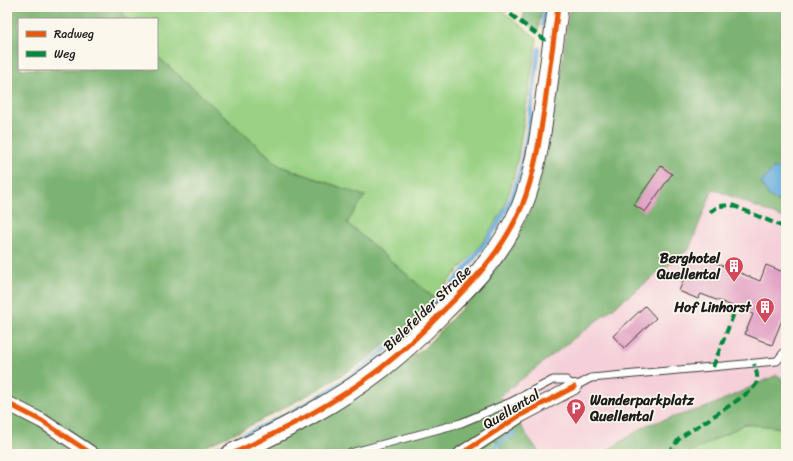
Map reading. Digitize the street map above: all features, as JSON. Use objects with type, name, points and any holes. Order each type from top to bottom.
[{"type":"main road","name":"Bielefelder Straße","points":[[232,454],[299,420],[340,396],[380,369],[417,337],[478,277],[513,224],[522,205],[533,168],[540,136],[558,7]]},
{"type":"street","name":"Quellental","points":[[461,454],[519,416],[574,387]]},
{"type":"street","points":[[7,403],[42,421],[92,454]]},
{"type":"lane","name":"Quellental","points":[[574,387],[591,378],[777,361],[786,350]]},
{"type":"lane","points":[[347,454],[461,423],[511,402],[553,380],[566,380],[574,387]]},
{"type":"shaded area","points":[[713,189],[786,219],[786,381],[777,375],[710,406],[647,425],[602,454],[540,454],[500,396],[689,249]]},
{"type":"green space","points":[[7,7],[123,7],[123,14],[126,18],[18,18],[18,70],[158,70],[158,57],[280,166],[365,196],[347,223],[434,298],[408,327],[366,360],[319,389],[248,427],[188,454],[7,454]]},
{"type":"green space","points":[[123,7],[497,7],[537,38],[518,158],[512,184],[503,210],[480,246],[434,298],[347,223],[364,196],[280,166],[158,57],[158,18],[126,18],[123,14]]},
{"type":"green space","points":[[525,7],[542,7],[538,32],[523,20]]},
{"type":"green space","points":[[570,7],[786,7],[786,219],[713,189],[689,249],[500,396],[540,454],[505,454],[495,439],[473,454],[251,454],[345,405],[424,348],[486,283],[514,245],[531,208],[542,172],[559,87]]},
{"type":"green space","points":[[777,375],[786,381],[786,428],[745,424],[687,454],[602,454],[647,425],[710,406]]},
{"type":"green space","points":[[745,424],[786,428],[786,454],[687,454]]},
{"type":"green space","points":[[495,439],[505,454],[473,454]]},
{"type":"water","points":[[785,167],[786,202],[782,203],[769,196],[761,183],[773,169]]},
{"type":"building","points":[[661,166],[672,174],[645,212],[634,205]]},
{"type":"building","name":"Berghotel Quellental","points":[[694,254],[760,281],[766,265],[786,273],[786,310],[772,345],[745,334],[753,314],[701,294],[698,299],[679,291]]},
{"type":"building","points":[[645,306],[656,318],[624,348],[613,336]]},
{"type":"waterway","points":[[543,25],[545,7]]},
{"type":"waterway","points":[[203,454],[259,428],[315,399],[366,366],[424,315],[477,255],[502,217],[512,197],[526,144],[539,49]]},
{"type":"waterway","points":[[485,454],[514,433]]},
{"type":"marked path","points":[[501,7],[543,39],[553,41]]},
{"type":"marked path","points":[[710,212],[719,206],[732,205],[786,228]]},
{"type":"marked path","points":[[713,367],[736,308]]},
{"type":"marked path","points":[[668,454],[681,437],[745,395],[756,384],[757,374],[754,364]]},
{"type":"cycle path","points":[[232,454],[309,415],[364,381],[398,354],[430,325],[489,262],[515,221],[527,193],[534,168],[543,116],[558,7]]},
{"type":"cycle path","points":[[461,454],[519,416],[574,387]]},
{"type":"cycle path","points":[[7,403],[42,421],[92,454]]},
{"type":"place","name":"Berghotel Quellental","points":[[734,283]]},
{"type":"place","name":"Hof Linhorst","points":[[765,324]]},
{"type":"place","name":"Wanderparkplatz Quellental","points":[[576,425]]}]
